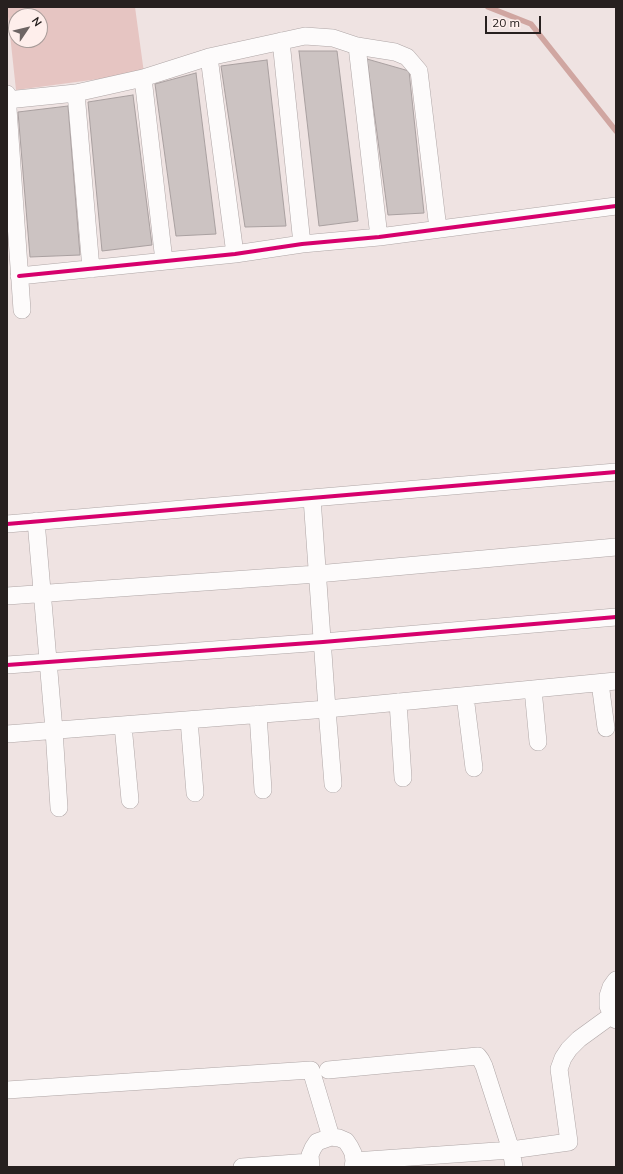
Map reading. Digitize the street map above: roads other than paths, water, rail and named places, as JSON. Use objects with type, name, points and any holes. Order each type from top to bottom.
[{"type":"street","points":[[22,310],[7,98],[76,93],[143,78],[209,58],[305,36],[333,38],[357,46],[395,52],[407,57],[419,71],[438,229]]},
{"type":"street","points":[[281,41],[302,244]]},
{"type":"street","points":[[357,46],[379,237]]},
{"type":"street","points":[[209,58],[235,254]]},
{"type":"street","points":[[143,78],[164,261]]},
{"type":"street","points":[[76,93],[91,269]]},
{"type":"street","points":[[19,276],[235,254],[302,244],[379,237],[616,206]]},
{"type":"street","points":[[7,524],[616,472]]},
{"type":"street","points":[[312,498],[333,784]]},
{"type":"street","points":[[36,521],[54,730],[59,808]]},
{"type":"street","points":[[7,596],[317,574],[616,547]]},
{"type":"street","points":[[7,665],[323,642],[616,617]]},
{"type":"street","points":[[7,734],[327,709],[608,682],[606,728]]},
{"type":"street","points":[[533,689],[538,742]]},
{"type":"street","points":[[465,696],[474,768]]},
{"type":"street","points":[[398,702],[403,778]]},
{"type":"street","points":[[258,714],[263,790]]},
{"type":"street","points":[[189,720],[195,794]]},
{"type":"street","points":[[123,725],[130,800]]},
{"type":"street","points":[[242,1167],[311,1165],[310,1155],[317,1142],[331,1137],[339,1138],[346,1142],[353,1153],[354,1164],[511,1150],[569,1142],[559,1068],[569,1049],[579,1039],[614,1018],[608,1006],[608,996],[611,987],[616,980]]},
{"type":"street","points":[[328,1070],[478,1056],[484,1066],[511,1150],[514,1167]]},
{"type":"street","points":[[7,1090],[311,1070],[331,1137]]},
{"type":"waterway","points":[[488,7],[531,24],[616,131]]}]
